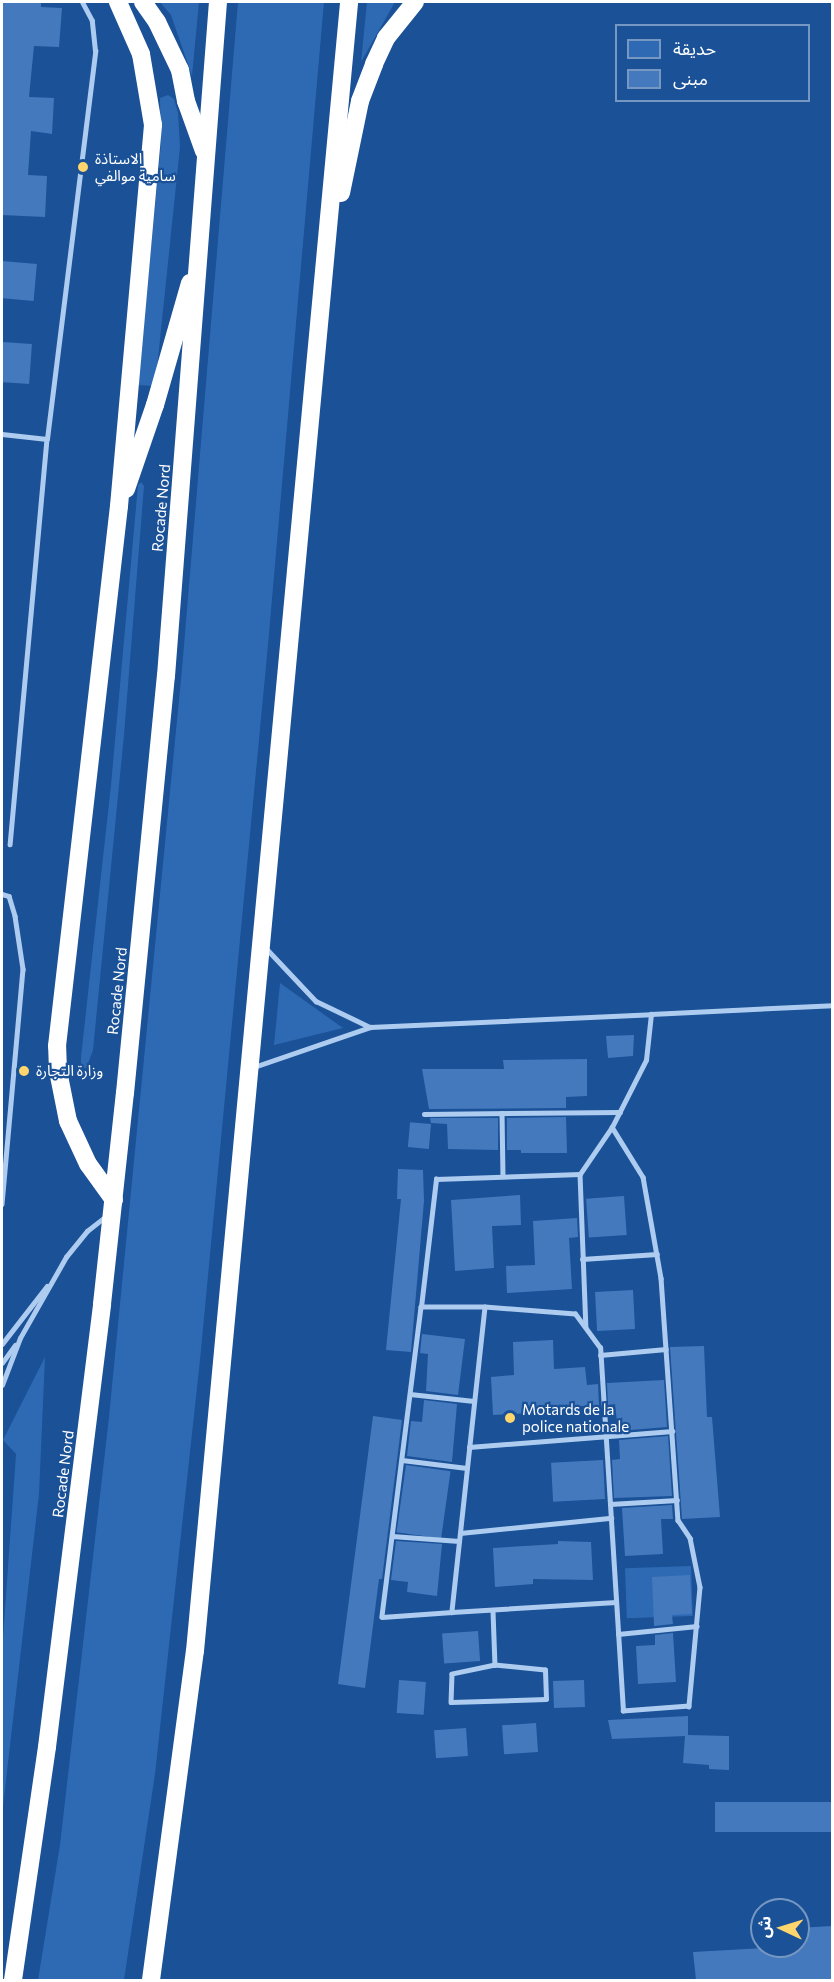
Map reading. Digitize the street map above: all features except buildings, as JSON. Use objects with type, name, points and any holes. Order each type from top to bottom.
[{"type":"highway","points":[[113,1206],[88,1164],[68,1121],[58,1071],[57,1046],[119,506],[153,125],[141,54],[118,2]]},
{"type":"highway","points":[[143,2],[157,22],[180,70],[186,100],[206,158]]},
{"type":"highway","name":"Rocade Nord","points":[[13,1980],[48,1735],[113,1206],[166,676],[218,2]]},
{"type":"highway","points":[[151,1980],[195,1651],[349,2]]},
{"type":"highway","points":[[318,315],[360,101],[386,38],[415,2]]},
{"type":"highway","points":[[119,506],[140,454],[200,247]]},
{"type":"lane","points":[[10,844],[47,439],[95,51],[92,21],[82,2]]},
{"type":"lane","points":[[2,434],[47,439]]},
{"type":"lane","points":[[2,894],[9,896],[15,916],[23,969],[2,1204]]},
{"type":"lane","points":[[262,944],[316,1001],[370,1027]]},
{"type":"lane","points":[[251,1068],[370,1027],[832,1005]]},
{"type":"lane","points":[[586,1328],[580,1174],[612,1127],[646,1060],[651,1014]]},
{"type":"lane","points":[[424,1114],[620,1112]]},
{"type":"lane","points":[[502,1113],[502,1175]]},
{"type":"lane","points":[[422,1307],[485,1308],[575,1314],[600,1348],[623,1711],[689,1706],[700,1587],[690,1538],[678,1520],[657,1254],[643,1178],[612,1127]]},
{"type":"lane","points":[[580,1174],[436,1179],[382,1617],[616,1602]]},
{"type":"lane","points":[[2,1344],[56,1275],[82,1237],[113,1206]]},
{"type":"lane","points":[[582,1259],[657,1254]]},
{"type":"lane","points":[[2,1363],[20,1338],[56,1275]]},
{"type":"lane","points":[[452,1612],[485,1308]]},
{"type":"lane","points":[[2,1385],[20,1338]]},
{"type":"lane","points":[[600,1355],[666,1349]]},
{"type":"lane","points":[[410,1394],[474,1401]]},
{"type":"lane","points":[[469,1447],[672,1431]]},
{"type":"lane","points":[[402,1460],[467,1468]]},
{"type":"lane","points":[[610,1504],[677,1500]]},
{"type":"lane","points":[[460,1533],[611,1518]]},
{"type":"lane","points":[[392,1536],[459,1541]]},
{"type":"lane","points":[[493,1611],[495,1665]]},
{"type":"lane","points":[[618,1634],[697,1626]]},
{"type":"lane","points":[[495,1665],[545,1670],[546,1700],[451,1702],[452,1674],[495,1665]]},
{"type":"green space","points":[[160,2],[199,2],[192,76],[171,15]]},
{"type":"green space","points":[[238,2],[324,2],[268,645],[200,1360],[155,1774],[124,1980],[38,1980],[60,1845],[109,1417],[182,669]]},
{"type":"green space","points":[[367,2],[395,2],[361,62]]},
{"type":"green space","points":[[168,95],[174,99],[178,113],[180,147],[156,378],[153,386],[138,385],[161,144],[160,98]]},
{"type":"green space","points":[[141,482],[144,486],[124,735],[93,1050],[86,1069],[81,1065],[81,1057],[111,785],[138,485]]},
{"type":"green space","points":[[280,983],[343,1028],[274,1045]]},
{"type":"green space","points":[[45,1357],[39,1494],[2,1815],[2,1652],[16,1454],[3,1440]]},
{"type":"green space","points":[[691,1566],[693,1616],[627,1618],[625,1568]]},
{"type":"place","name":"الاستاذة سامية موالفي","points":[[83,167]]},
{"type":"place","name":"وزارة التجارة","points":[[24,1071]]},
{"type":"place","name":"Motards de la police nationale","points":[[510,1418]]}]
